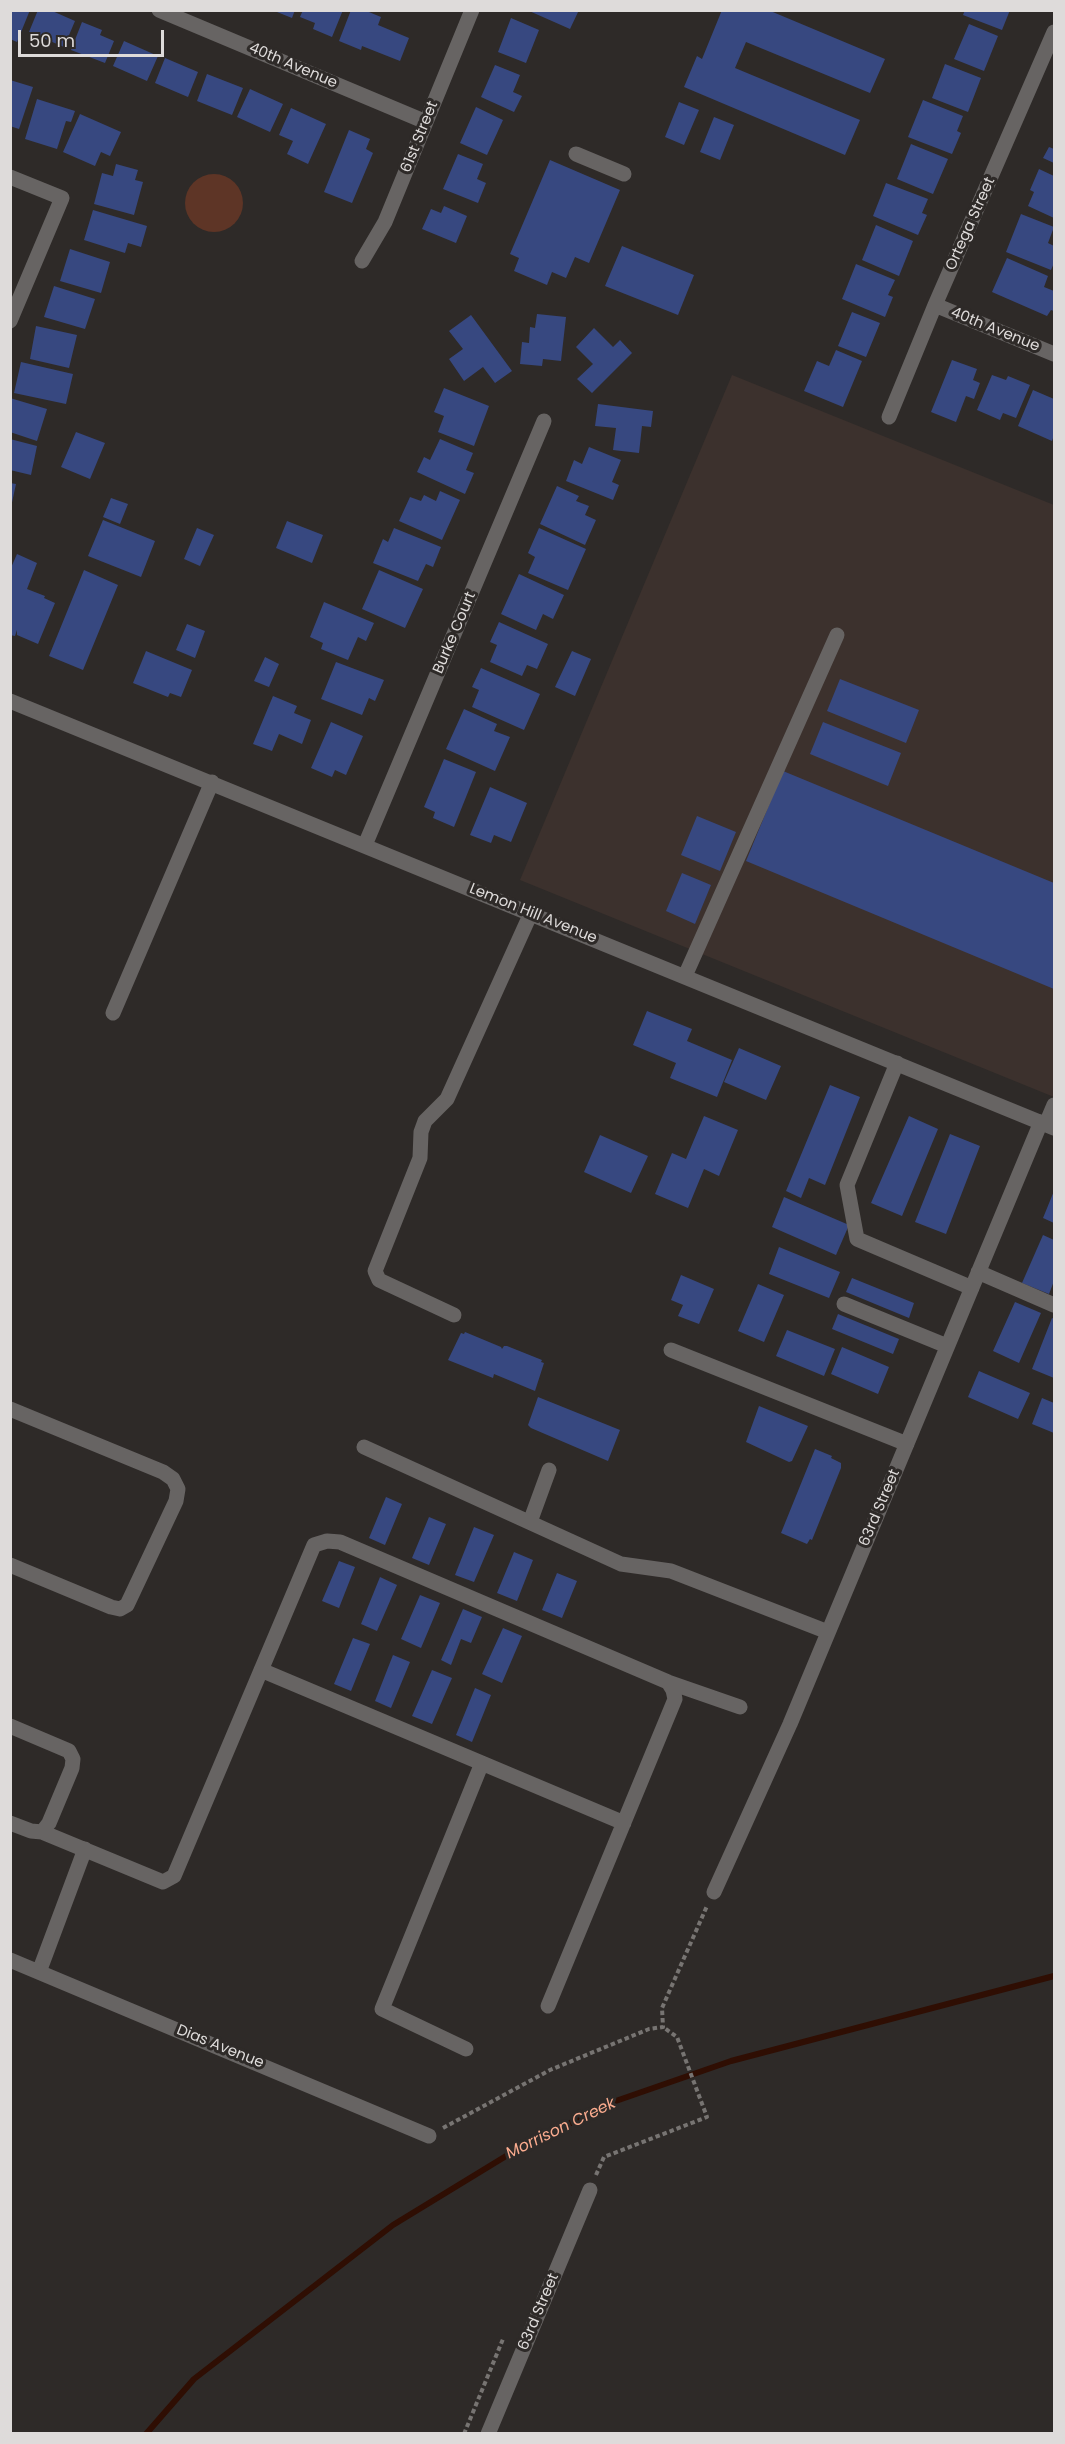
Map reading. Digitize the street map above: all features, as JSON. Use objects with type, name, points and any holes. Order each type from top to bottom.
[{"type":"street","name":"40th Avenue","points":[[159,10],[426,122]]},
{"type":"street","name":"61st Street","points":[[362,261],[385,222],[472,10]]},
{"type":"street","name":"Ortega Street","points":[[889,417],[935,305],[1054,32]]},
{"type":"street","points":[[576,154],[624,174]]},
{"type":"street","points":[[10,177],[62,198],[10,321]]},
{"type":"street","name":"40th Avenue","points":[[935,305],[1054,354]]},
{"type":"street","name":"Burke Court","points":[[364,845],[544,420]]},
{"type":"street","points":[[685,976],[837,635]]},
{"type":"street","name":"Lemon Hill Avenue","points":[[10,701],[1047,1125]]},
{"type":"street","points":[[113,1014],[212,782]]},
{"type":"street","points":[[454,1315],[379,1280],[375,1271],[420,1158],[420,1132],[425,1121],[447,1099],[531,913]]},
{"type":"street","points":[[897,1063],[847,1185],[857,1239],[972,1288]]},
{"type":"street","name":"63rd Street","points":[[714,1892],[790,1724],[978,1272],[1047,1125],[1054,1105]]},
{"type":"street","points":[[978,1272],[1054,1305]]},
{"type":"street","points":[[844,1304],[947,1346]]},
{"type":"street","points":[[671,1350],[907,1444]]},
{"type":"street","points":[[10,1409],[163,1473],[173,1479],[178,1489],[176,1501],[127,1605],[120,1609],[10,1565]]},
{"type":"street","points":[[364,1447],[621,1564],[671,1571],[828,1632]]},
{"type":"street","points":[[530,1522],[549,1470]]},
{"type":"street","points":[[10,1823],[31,1831],[42,1832],[164,1882],[174,1876],[314,1545],[327,1541],[340,1542],[668,1682],[740,1707]]},
{"type":"street","points":[[261,1670],[624,1823]]},
{"type":"street","points":[[548,2006],[675,1699],[668,1682]]},
{"type":"street","points":[[10,1726],[69,1750],[73,1759],[72,1768],[49,1823],[42,1832]]},
{"type":"street","points":[[466,2049],[382,2009],[482,1763]]},
{"type":"street","points":[[39,1972],[85,1849]]},
{"type":"street","name":"Dias Avenue","points":[[10,1960],[429,2136]]},
{"type":"street","name":"63rd Street","points":[[489,2433],[590,2190]]},
{"type":"path","points":[[663,2027],[662,2008],[714,1892]]},
{"type":"path","points":[[429,2136],[550,2070],[649,2029],[663,2027],[677,2037],[707,2117],[604,2157],[590,2190]]},
{"type":"path","points":[[464,2433],[503,2339]]},
{"type":"shaded area","points":[[208,174],[220,174],[230,178],[239,187],[243,209],[235,224],[220,232],[208,232],[198,228],[189,219],[185,209],[185,197],[189,187],[198,178]]},
{"type":"shaded area","points":[[732,375],[1054,505],[1054,1097],[520,880]]},
{"type":"building","points":[[10,10],[30,10],[17,42],[10,39]]},
{"type":"building","points":[[38,10],[50,10],[75,21],[64,47],[29,32]]},
{"type":"building","points":[[272,10],[295,10],[292,18]]},
{"type":"building","points":[[303,10],[343,10],[332,37],[313,29],[315,23],[300,17]]},
{"type":"building","points":[[351,10],[364,10],[381,17],[378,25],[409,38],[400,61],[362,46],[361,50],[339,41]]},
{"type":"building","points":[[527,10],[579,10],[570,29]]},
{"type":"building","points":[[722,10],[768,10],[885,59],[870,93],[746,42],[735,68],[860,120],[845,155],[684,87],[697,56],[702,59]]},
{"type":"building","points":[[965,10],[1010,10],[1002,30],[963,15]]},
{"type":"building","points":[[511,18],[539,30],[526,63],[498,52]]},
{"type":"building","points":[[82,22],[102,30],[100,35],[114,41],[105,63],[71,50]]},
{"type":"building","points":[[969,24],[998,36],[984,71],[954,59]]},
{"type":"building","points":[[124,41],[158,56],[147,81],[113,66]]},
{"type":"building","points":[[165,58],[198,72],[188,97],[155,83]]},
{"type":"building","points":[[945,64],[981,78],[968,112],[932,98]]},
{"type":"building","points":[[495,65],[520,75],[513,92],[522,96],[514,112],[481,97]]},
{"type":"building","points":[[207,74],[243,88],[232,115],[197,101]]},
{"type":"building","points":[[10,80],[33,87],[19,129],[10,126]]},
{"type":"building","points":[[250,89],[283,104],[270,132],[237,117]]},
{"type":"building","points":[[37,99],[75,111],[71,122],[66,121],[57,149],[25,139]]},
{"type":"building","points":[[923,100],[963,116],[957,131],[961,133],[952,154],[908,137]]},
{"type":"building","points":[[679,102],[699,110],[684,145],[665,137]]},
{"type":"building","points":[[476,107],[503,120],[487,155],[460,143]]},
{"type":"building","points":[[291,108],[326,124],[308,164],[287,154],[293,141],[279,135]]},
{"type":"building","points":[[80,114],[121,132],[110,156],[101,152],[95,166],[63,152]]},
{"type":"building","points":[[714,117],[734,125],[720,160],[700,152]]},
{"type":"building","points":[[349,130],[370,139],[366,149],[373,153],[352,203],[324,192]]},
{"type":"building","points":[[911,144],[948,159],[933,194],[897,179]]},
{"type":"building","points":[[1049,147],[1054,149],[1054,163],[1043,158]]},
{"type":"building","points":[[458,154],[483,164],[477,179],[486,183],[478,203],[443,189]]},
{"type":"building","points":[[550,160],[620,190],[589,263],[575,257],[566,278],[552,272],[547,285],[514,271],[519,258],[510,254]]},
{"type":"building","points":[[116,164],[138,170],[135,180],[143,182],[134,215],[94,204],[102,173],[113,176]]},
{"type":"building","points":[[1039,169],[1054,176],[1054,218],[1028,206],[1034,192],[1030,190]]},
{"type":"building","points":[[886,183],[928,199],[922,213],[927,215],[918,235],[873,216]]},
{"type":"building","points":[[444,206],[467,216],[456,243],[422,229],[431,209],[441,213]]},
{"type":"building","points":[[93,210],[147,226],[141,247],[128,243],[125,253],[84,240]]},
{"type":"building","points":[[1021,214],[1054,227],[1048,243],[1054,246],[1054,263],[1051,270],[1006,252]]},
{"type":"building","points":[[876,225],[913,241],[899,276],[862,260]]},
{"type":"building","points":[[622,246],[694,275],[678,315],[605,286]]},
{"type":"building","points":[[70,249],[110,262],[101,293],[60,281]]},
{"type":"building","points":[[1007,258],[1048,276],[1044,287],[1054,291],[1054,311],[1051,310],[1047,316],[992,292]]},
{"type":"building","points":[[856,264],[895,280],[888,295],[893,297],[885,317],[842,299]]},
{"type":"building","points":[[54,286],[95,299],[85,329],[44,317]]},
{"type":"building","points":[[852,312],[880,323],[866,357],[838,346]]},
{"type":"building","points":[[537,314],[566,317],[561,361],[543,359],[542,366],[520,364],[522,342],[529,343],[530,327],[535,328]]},
{"type":"building","points":[[471,315],[512,371],[495,383],[483,367],[464,381],[449,359],[463,349],[449,331]]},
{"type":"building","points":[[36,326],[77,335],[69,368],[30,359]]},
{"type":"building","points":[[594,328],[613,347],[620,340],[632,353],[592,393],[577,379],[593,364],[576,347]]},
{"type":"building","points":[[836,350],[862,361],[843,407],[804,391],[817,361],[829,366]]},
{"type":"building","points":[[952,360],[977,369],[973,380],[980,383],[974,399],[966,396],[956,422],[931,412]]},
{"type":"building","points":[[21,362],[73,374],[66,404],[14,393]]},
{"type":"building","points":[[992,375],[1006,380],[1008,376],[1030,385],[1016,418],[1003,413],[1000,420],[977,410]]},
{"type":"building","points":[[444,388],[489,406],[474,446],[438,432],[444,416],[434,412]]},
{"type":"building","points":[[1033,390],[1054,399],[1052,441],[1018,426]]},
{"type":"building","points":[[10,398],[47,409],[37,441],[10,432]]},
{"type":"building","points":[[598,404],[653,411],[651,427],[642,426],[639,453],[613,450],[616,428],[595,426]]},
{"type":"building","points":[[76,432],[105,443],[90,479],[61,467]]},
{"type":"building","points":[[10,439],[37,446],[31,475],[10,470]]},
{"type":"building","points":[[440,439],[473,453],[466,470],[474,473],[465,494],[417,472],[424,457],[430,460]]},
{"type":"building","points":[[589,447],[621,460],[612,482],[619,485],[613,500],[566,481],[574,460],[582,464]]},
{"type":"building","points":[[10,483],[16,484],[11,507],[10,507]]},
{"type":"building","points":[[557,486],[579,496],[576,501],[589,506],[585,515],[596,520],[585,545],[540,524]]},
{"type":"building","points":[[440,491],[460,500],[442,540],[399,521],[410,497],[421,501],[424,495],[436,501]]},
{"type":"building","points":[[111,498],[128,504],[120,524],[103,517]]},
{"type":"building","points":[[103,520],[155,541],[141,577],[88,556]]},
{"type":"building","points":[[287,521],[323,535],[312,563],[276,548]]},
{"type":"building","points":[[197,528],[214,535],[200,566],[184,559]]},
{"type":"building","points":[[394,528],[441,547],[433,567],[426,564],[418,581],[373,563],[383,539],[388,542]]},
{"type":"building","points":[[539,528],[586,549],[568,590],[528,573],[535,557],[528,553]]},
{"type":"building","points":[[17,554],[37,563],[27,589],[55,603],[38,644],[17,635],[17,630],[15,636],[10,635],[10,570]]},
{"type":"building","points":[[84,570],[118,585],[83,670],[49,656]]},
{"type":"building","points":[[379,570],[423,589],[405,628],[362,609]]},
{"type":"building","points":[[519,574],[564,595],[553,619],[543,614],[536,630],[501,614]]},
{"type":"building","points":[[324,602],[374,623],[366,641],[358,637],[348,660],[321,649],[323,643],[310,637]]},
{"type":"building","points":[[499,622],[548,644],[537,669],[527,665],[522,676],[490,662],[497,645],[490,642]]},
{"type":"building","points":[[187,624],[205,631],[195,658],[176,650]]},
{"type":"building","points":[[146,651],[192,670],[181,697],[170,693],[168,697],[133,683]]},
{"type":"building","points":[[572,651],[591,659],[575,696],[555,687]]},
{"type":"building","points":[[265,657],[279,664],[269,687],[254,681]]},
{"type":"building","points":[[336,662],[384,680],[375,701],[369,698],[362,715],[321,699]]},
{"type":"building","points":[[481,668],[540,694],[524,730],[472,707],[479,690],[472,687]]},
{"type":"building","points":[[840,679],[919,710],[906,743],[827,711]]},
{"type":"building","points":[[273,696],[297,706],[294,713],[311,720],[302,744],[279,734],[272,751],[253,744]]},
{"type":"building","points":[[464,709],[497,724],[494,731],[510,737],[495,771],[446,749]]},
{"type":"building","points":[[331,722],[363,736],[346,775],[335,770],[332,777],[311,768]]},
{"type":"building","points":[[823,722],[901,753],[888,786],[810,754]]},
{"type":"building","points":[[444,759],[476,772],[454,827],[433,818],[435,812],[424,807]]},
{"type":"building","points":[[783,771],[1054,883],[1054,989],[746,861]]},
{"type":"building","points":[[490,787],[527,803],[511,842],[494,835],[491,843],[470,835]]},
{"type":"building","points":[[697,816],[736,832],[720,871],[681,855]]},
{"type":"building","points":[[682,873],[711,885],[695,924],[666,911]]},
{"type":"building","points":[[647,1011],[692,1029],[687,1041],[732,1060],[717,1097],[670,1078],[676,1063],[633,1045]]},
{"type":"building","points":[[739,1048],[781,1066],[766,1100],[724,1082]]},
{"type":"building","points":[[830,1085],[860,1097],[825,1185],[809,1178],[801,1198],[786,1191]]},
{"type":"building","points":[[704,1116],[738,1130],[719,1176],[704,1169],[688,1208],[655,1194],[672,1153],[686,1159]]},
{"type":"building","points":[[909,1116],[938,1129],[902,1216],[871,1203]]},
{"type":"building","points":[[950,1134],[980,1146],[946,1234],[915,1222]]},
{"type":"building","points":[[600,1135],[648,1156],[631,1193],[584,1172]]},
{"type":"building","points":[[1054,1191],[1054,1223],[1043,1218]]},
{"type":"building","points":[[784,1197],[849,1225],[836,1255],[772,1227]]},
{"type":"building","points":[[1043,1235],[1054,1240],[1054,1281],[1049,1294],[1022,1283]]},
{"type":"building","points":[[779,1247],[840,1272],[829,1298],[769,1274]]},
{"type":"building","points":[[681,1275],[714,1289],[699,1324],[678,1316],[683,1305],[671,1300]]},
{"type":"building","points":[[852,1278],[914,1303],[909,1318],[846,1292]]},
{"type":"building","points":[[758,1284],[784,1295],[764,1342],[738,1331]]},
{"type":"building","points":[[1015,1302],[1041,1313],[1019,1363],[993,1351]]},
{"type":"building","points":[[838,1314],[899,1339],[893,1354],[832,1329]]},
{"type":"building","points":[[1052,1318],[1054,1319],[1054,1378],[1032,1369]]},
{"type":"building","points":[[787,1330],[835,1349],[824,1376],[776,1356]]},
{"type":"building","points":[[465,1332],[502,1349],[507,1346],[542,1360],[541,1362],[544,1363],[535,1391],[494,1374],[493,1378],[448,1360],[461,1333]]},
{"type":"building","points":[[842,1347],[889,1367],[878,1394],[831,1374]]},
{"type":"building","points":[[979,1371],[1030,1393],[1018,1419],[968,1397]]},
{"type":"building","points":[[538,1397],[620,1430],[608,1461],[531,1428],[528,1425]]},
{"type":"building","points":[[1042,1398],[1054,1403],[1054,1433],[1032,1424]]},
{"type":"building","points":[[759,1406],[808,1426],[792,1461],[789,1462],[746,1442]]},
{"type":"building","points":[[815,1449],[832,1456],[831,1458],[841,1463],[841,1468],[812,1540],[810,1539],[807,1544],[781,1533]]},
{"type":"building","points":[[386,1497],[402,1504],[385,1545],[369,1538]]},
{"type":"building","points":[[429,1517],[446,1524],[429,1565],[412,1558]]},
{"type":"building","points":[[474,1527],[494,1535],[474,1582],[455,1575]]},
{"type":"building","points":[[514,1552],[533,1560],[517,1601],[497,1593]]},
{"type":"building","points":[[339,1561],[355,1567],[339,1608],[322,1601]]},
{"type":"building","points":[[557,1573],[577,1581],[562,1618],[542,1610]]},
{"type":"building","points":[[380,1577],[397,1585],[377,1631],[361,1624]]},
{"type":"building","points":[[420,1595],[440,1603],[421,1648],[401,1639]]},
{"type":"building","points":[[463,1609],[482,1617],[471,1643],[461,1639],[451,1665],[441,1660]]},
{"type":"building","points":[[503,1628],[522,1636],[502,1683],[482,1674]]},
{"type":"building","points":[[353,1638],[370,1644],[351,1691],[334,1684]]},
{"type":"building","points":[[393,1655],[410,1662],[391,1708],[375,1701]]},
{"type":"building","points":[[432,1670],[452,1678],[432,1724],[412,1716]]},
{"type":"building","points":[[475,1688],[491,1695],[472,1742],[456,1735]]},
{"type":"waterway","name":"Morrison Creek","points":[[146,2434],[194,2379],[393,2225],[511,2153],[610,2103],[731,2061],[1054,1976]]}]
